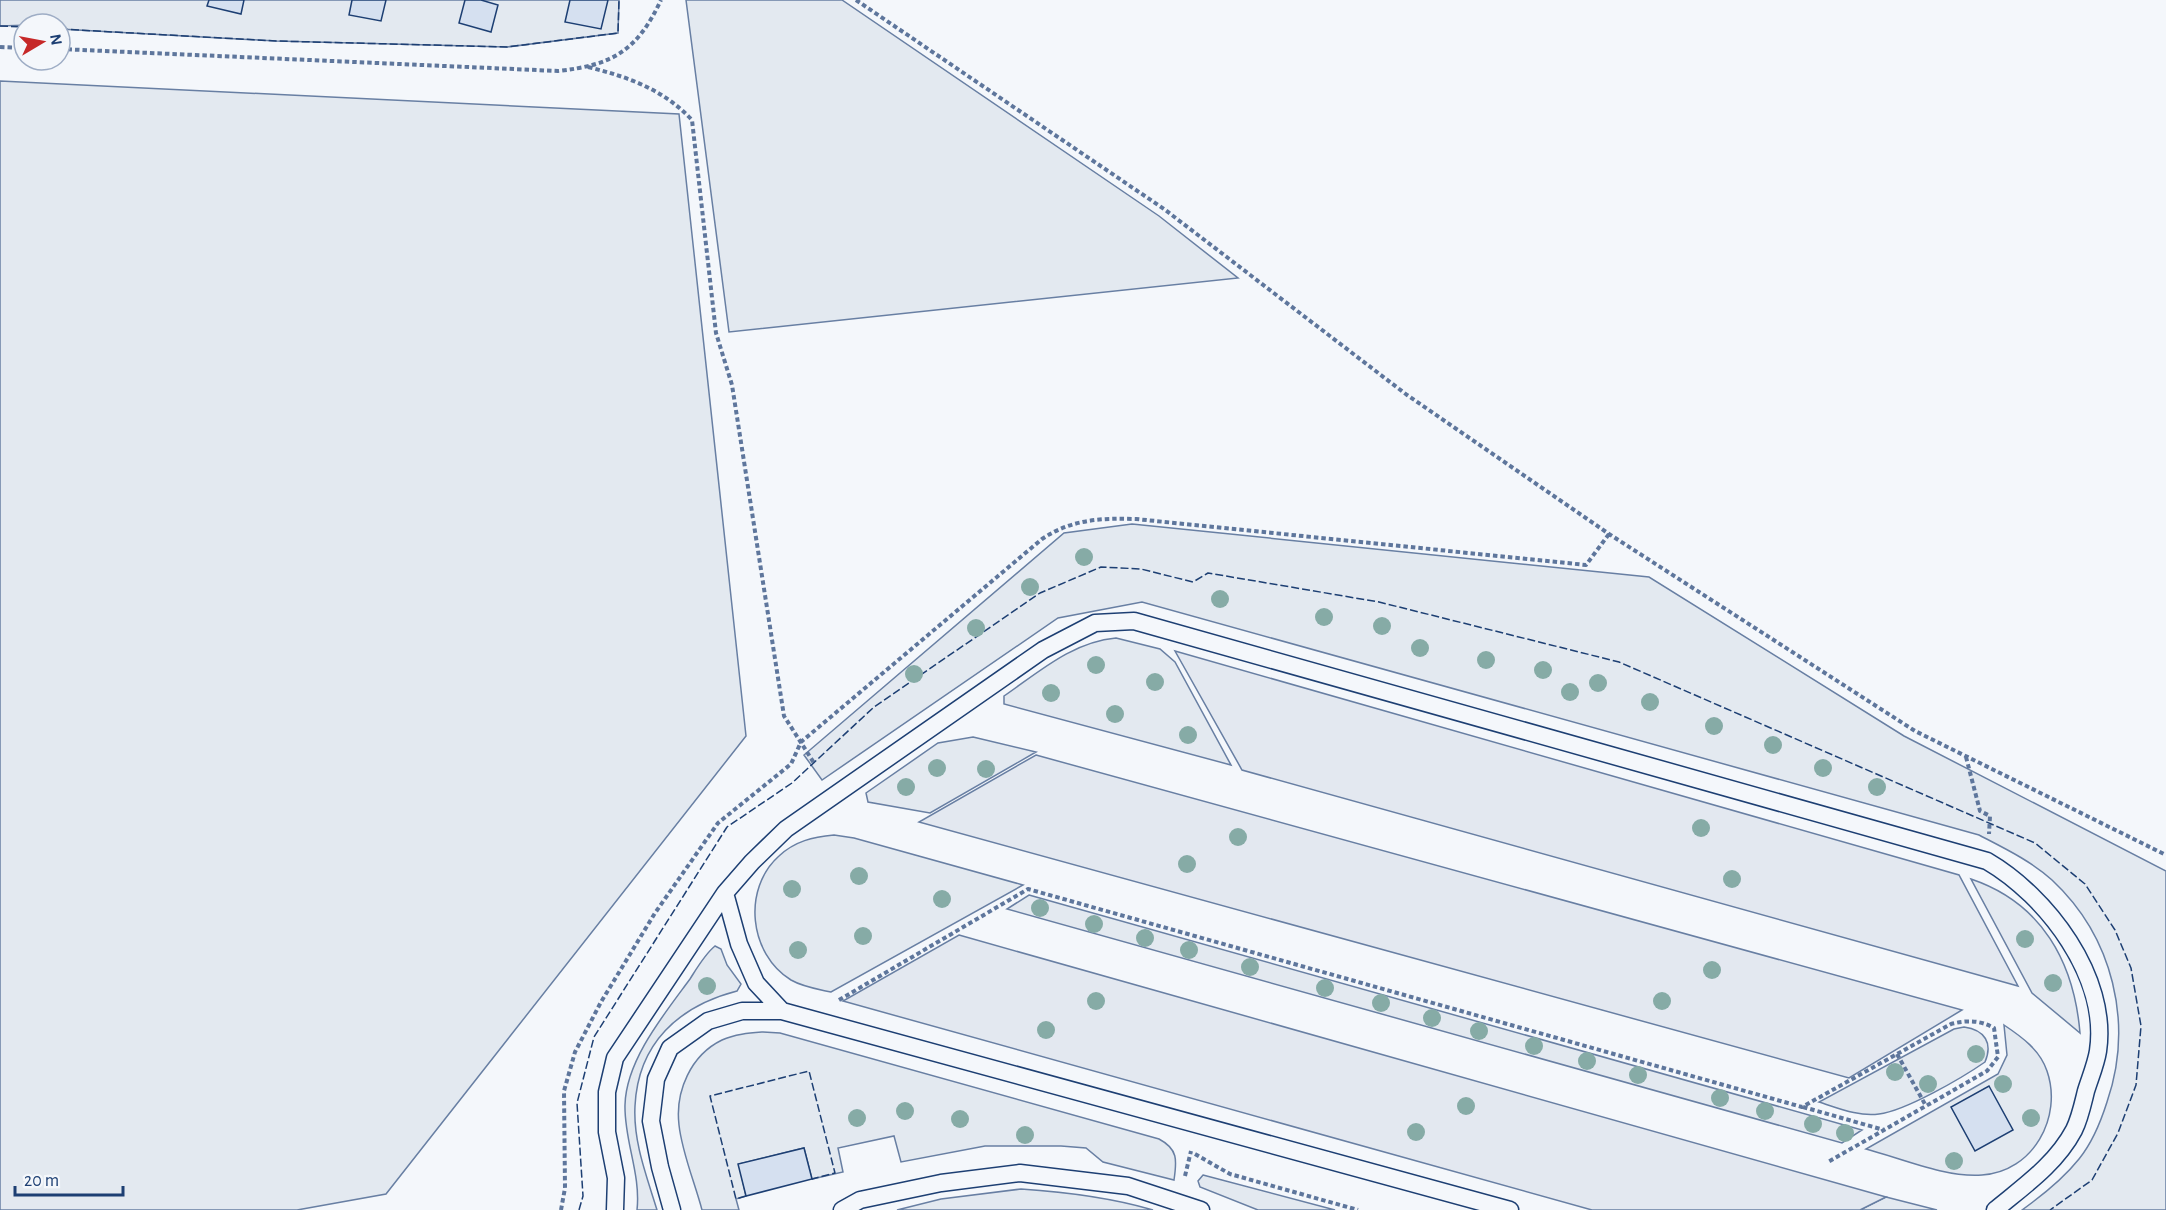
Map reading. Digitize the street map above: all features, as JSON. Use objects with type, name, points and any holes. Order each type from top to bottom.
[{"type":"lane","points":[[615,1210],[616,1178],[607,1132],[607,1092],[615,1058],[725,893],[752,862],[786,829],[1043,650],[1095,623],[1134,621],[1987,861],[2012,875],[2057,921],[2076,952],[2089,983],[2097,1015],[2098,1051],[2075,1129],[2048,1166],[1995,1210]]},
{"type":"lane","points":[[725,893],[739,944],[756,983],[782,1011]]},
{"type":"lane","points":[[672,1210],[660,1167],[651,1120],[656,1079],[670,1048],[708,1021],[742,1011],[782,1011],[822,1021],[1510,1210]]},
{"type":"lane","points":[[842,1210],[860,1200],[941,1183],[1020,1173],[1128,1186],[1201,1210]]},
{"type":"path","points":[[72,50],[558,71],[588,67],[613,59],[648,28],[661,0]]},
{"type":"path","points":[[856,0],[1164,209],[1407,395],[1609,534],[1915,731],[2166,855]]},
{"type":"path","points":[[588,67],[630,78],[675,102],[692,120],[716,333],[732,385],[784,716],[814,763]]},
{"type":"path","points":[[1966,756],[1980,811],[1990,816],[1987,861]]},
{"type":"path","points":[[822,1021],[841,996],[1028,889],[1884,1130]]},
{"type":"path","points":[[1802,1107],[1951,1024],[1965,1021],[1984,1023],[1994,1029],[1998,1057],[1987,1071],[1828,1162]]},
{"type":"path","points":[[1897,1054],[1926,1106]]},
{"type":"path","points":[[1178,1202],[1198,1124]]},
{"type":"path","points":[[1182,1147],[1230,1174],[1358,1210]]},
{"type":"shaded area","points":[[0,0],[619,0],[618,33],[507,47],[276,41],[72,30],[72,12],[12,12],[12,26],[0,26]]},
{"type":"shaded area","points":[[686,0],[842,0],[1159,216],[1238,278],[729,332]]},
{"type":"shaded area","points":[[0,81],[679,114],[746,736],[386,1194],[297,1210],[0,1210]]},
{"type":"shaded area","points":[[1132,524],[1649,577],[1904,736],[2166,871],[2166,1210],[2022,1210],[2045,1193],[2073,1166],[2084,1153],[2096,1132],[2115,1072],[2118,1012],[2103,954],[2090,928],[2073,903],[2052,880],[2035,867],[1979,835],[1142,602],[1058,618],[822,780],[804,755],[1064,533]]},
{"type":"shaded area","points":[[1116,638],[1160,649],[1175,662],[1231,765],[1004,704],[1004,696],[1070,652],[1085,645]]},
{"type":"shaded area","points":[[1175,651],[1959,875],[2018,986],[1242,770]]},
{"type":"shaded area","points":[[973,737],[1036,752],[930,813],[868,802],[866,793],[938,743]]},
{"type":"shaded area","points":[[1036,755],[1962,1010],[1849,1078],[919,822]]},
{"type":"shaded area","points":[[834,835],[854,838],[1023,885],[831,992],[810,988],[791,980],[777,969],[766,954],[755,921],[755,903],[759,886],[767,870],[779,856],[805,841]]},
{"type":"shaded area","points":[[1971,879],[1996,890],[2017,903],[2050,938],[2062,959],[2070,982],[2077,1007],[2080,1033],[2032,993]]},
{"type":"shaded area","points":[[1029,895],[1862,1130],[1842,1143],[1007,909]]},
{"type":"shaded area","points":[[959,935],[1886,1197],[1860,1210],[1592,1210],[843,1001]]},
{"type":"shaded area","points":[[715,946],[721,949],[727,965],[741,984],[737,991],[697,1006],[680,1017],[665,1030],[653,1046],[644,1064],[635,1106],[636,1133],[657,1210],[637,1210],[637,1183],[625,1118],[627,1088],[632,1071],[648,1038]]},
{"type":"shaded area","points":[[2004,1025],[2035,1050],[2044,1063],[2051,1089],[2051,1106],[2047,1123],[2040,1139],[2029,1153],[2016,1164],[2000,1172],[1968,1175],[1939,1170],[1866,1149],[1998,1074],[2007,1055]]},
{"type":"shaded area","points":[[1964,1027],[1977,1031],[1985,1038],[1988,1049],[1985,1062],[1933,1093],[1890,1112],[1871,1115],[1819,1102],[1954,1029]]},
{"type":"shaded area","points":[[780,1033],[1159,1139],[1170,1147],[1175,1156],[1174,1180],[1103,1162],[1086,1148],[1061,1146],[985,1146],[901,1162],[894,1136],[838,1148],[843,1172],[812,1179],[804,1148],[739,1164],[746,1196],[736,1199],[739,1210],[702,1210],[679,1125],[680,1099],[687,1075],[702,1055],[722,1040],[742,1034]]},
{"type":"shaded area","points":[[1203,1175],[1335,1210],[1258,1210],[1200,1187],[1198,1181]]},
{"type":"shaded area","points":[[1021,1189],[1087,1196],[1153,1210],[897,1210],[941,1199]]},
{"type":"shaded area","points":[[1886,1197],[1937,1210],[1860,1210]]},
{"type":"building","points":[[209,0],[244,0],[241,14],[207,6]]},
{"type":"building","points":[[352,0],[386,0],[381,21],[349,15]]},
{"type":"building","points":[[465,0],[481,0],[498,5],[491,32],[459,23]]},
{"type":"building","points":[[570,0],[608,0],[601,29],[565,22]]},
{"type":"building","points":[[1989,1086],[2013,1130],[1975,1151],[1951,1107]]},
{"type":"building","points":[[804,1148],[812,1179],[746,1196],[738,1164]]},
{"type":"fence","points":[[72,30],[276,41],[507,47],[618,33],[619,0]]},
{"type":"fence","points":[[0,26],[12,26]]},
{"type":"fence","points":[[579,1210],[583,1196],[577,1103],[594,1037],[727,827],[792,783],[874,707],[1040,593],[1101,567],[1141,569],[1193,582],[1208,573],[1379,602],[1619,662],[2035,843],[2085,884],[2115,930],[2131,968],[2141,1026],[2136,1085],[2118,1133],[2092,1180],[2050,1210]]},
{"type":"fence","points":[[746,1196],[736,1199],[710,1096],[809,1071],[835,1173],[812,1179]]}]
